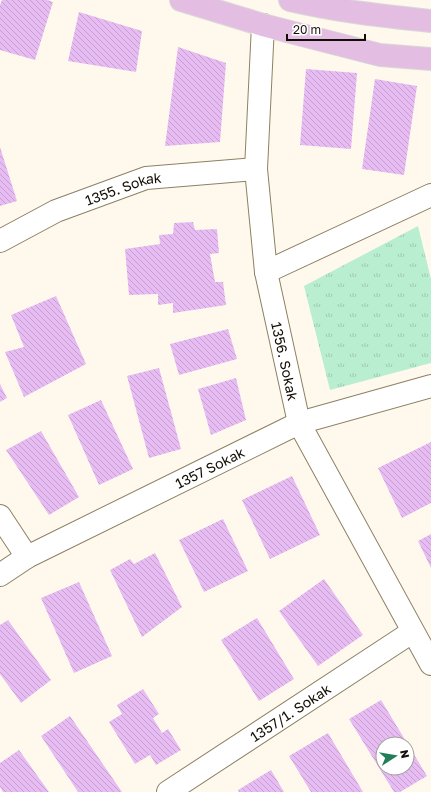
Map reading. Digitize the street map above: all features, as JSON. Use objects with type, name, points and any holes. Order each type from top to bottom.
[{"type":"main road","points":[[181,0],[263,25],[380,55],[431,59]]},
{"type":"main road","points":[[290,0],[320,7],[369,15],[431,20]]},
{"type":"street","name":"1356. Sokak","points":[[263,25],[256,169],[266,272],[299,423],[412,632],[431,664]]},
{"type":"street","name":"1355. Sokak","points":[[0,241],[56,211],[146,178],[256,169]]},
{"type":"street","points":[[266,272],[430,200]]},
{"type":"street","name":"1357 Sokak","points":[[0,575],[27,557],[299,423],[431,386]]},
{"type":"street","points":[[0,516],[27,557]]},
{"type":"street","name":"1357/1. Sokak","points":[[168,792],[412,632]]},
{"type":"green space","points":[[418,226],[431,279],[431,363],[330,390],[304,286]]},
{"type":"building","points":[[2,0],[47,0],[53,2],[35,60],[0,50],[0,5]]},
{"type":"building","points":[[79,12],[142,31],[136,72],[68,61]]},
{"type":"building","points":[[178,47],[226,63],[220,142],[165,146]]},
{"type":"building","points":[[306,69],[357,73],[351,149],[300,145]]},
{"type":"building","points":[[375,79],[417,86],[404,175],[362,169]]},
{"type":"building","points":[[0,147],[17,201],[0,206]]},
{"type":"building","points":[[193,222],[195,230],[217,229],[219,253],[210,254],[215,282],[223,282],[226,305],[173,313],[173,303],[158,305],[158,294],[129,295],[125,249],[160,244],[159,235],[173,234],[174,223]]},
{"type":"building","points":[[56,296],[86,364],[24,397],[5,352],[24,347],[11,315]]},
{"type":"building","points":[[228,329],[237,359],[179,375],[170,344]]},
{"type":"building","points":[[159,368],[181,449],[149,458],[127,376]]},
{"type":"building","points":[[236,378],[246,420],[211,435],[198,389]]},
{"type":"building","points":[[0,384],[7,398],[0,402]]},
{"type":"building","points":[[101,400],[133,469],[99,485],[68,415]]},
{"type":"building","points":[[41,431],[79,497],[49,515],[6,450]]},
{"type":"building","points":[[431,442],[431,503],[402,518],[378,468]]},
{"type":"building","points":[[292,476],[320,535],[270,559],[242,500]]},
{"type":"building","points":[[223,519],[248,571],[204,592],[179,540]]},
{"type":"building","points":[[431,534],[431,568],[418,541]]},
{"type":"building","points":[[155,553],[182,607],[142,637],[110,570],[130,559],[134,564]]},
{"type":"building","points":[[324,579],[363,635],[318,666],[279,611]]},
{"type":"building","points":[[79,582],[112,656],[74,673],[41,598]]},
{"type":"building","points":[[257,618],[294,679],[259,701],[221,640]]},
{"type":"building","points":[[8,620],[51,680],[21,703],[0,674],[0,625]]},
{"type":"building","points":[[143,689],[159,714],[153,718],[162,733],[168,729],[181,750],[156,765],[150,755],[135,764],[109,722],[122,714],[117,705]]},
{"type":"building","points":[[381,700],[403,736],[375,736],[375,761],[349,719]]},
{"type":"building","points":[[70,716],[122,792],[78,792],[41,736]]},
{"type":"building","points":[[328,733],[363,792],[311,792],[289,756]]},
{"type":"building","points":[[19,750],[49,792],[3,792],[0,787],[0,763]]},
{"type":"building","points":[[415,756],[427,776],[400,792],[394,792],[384,776],[415,776]]},
{"type":"building","points":[[271,770],[284,792],[239,792],[238,790]]}]
